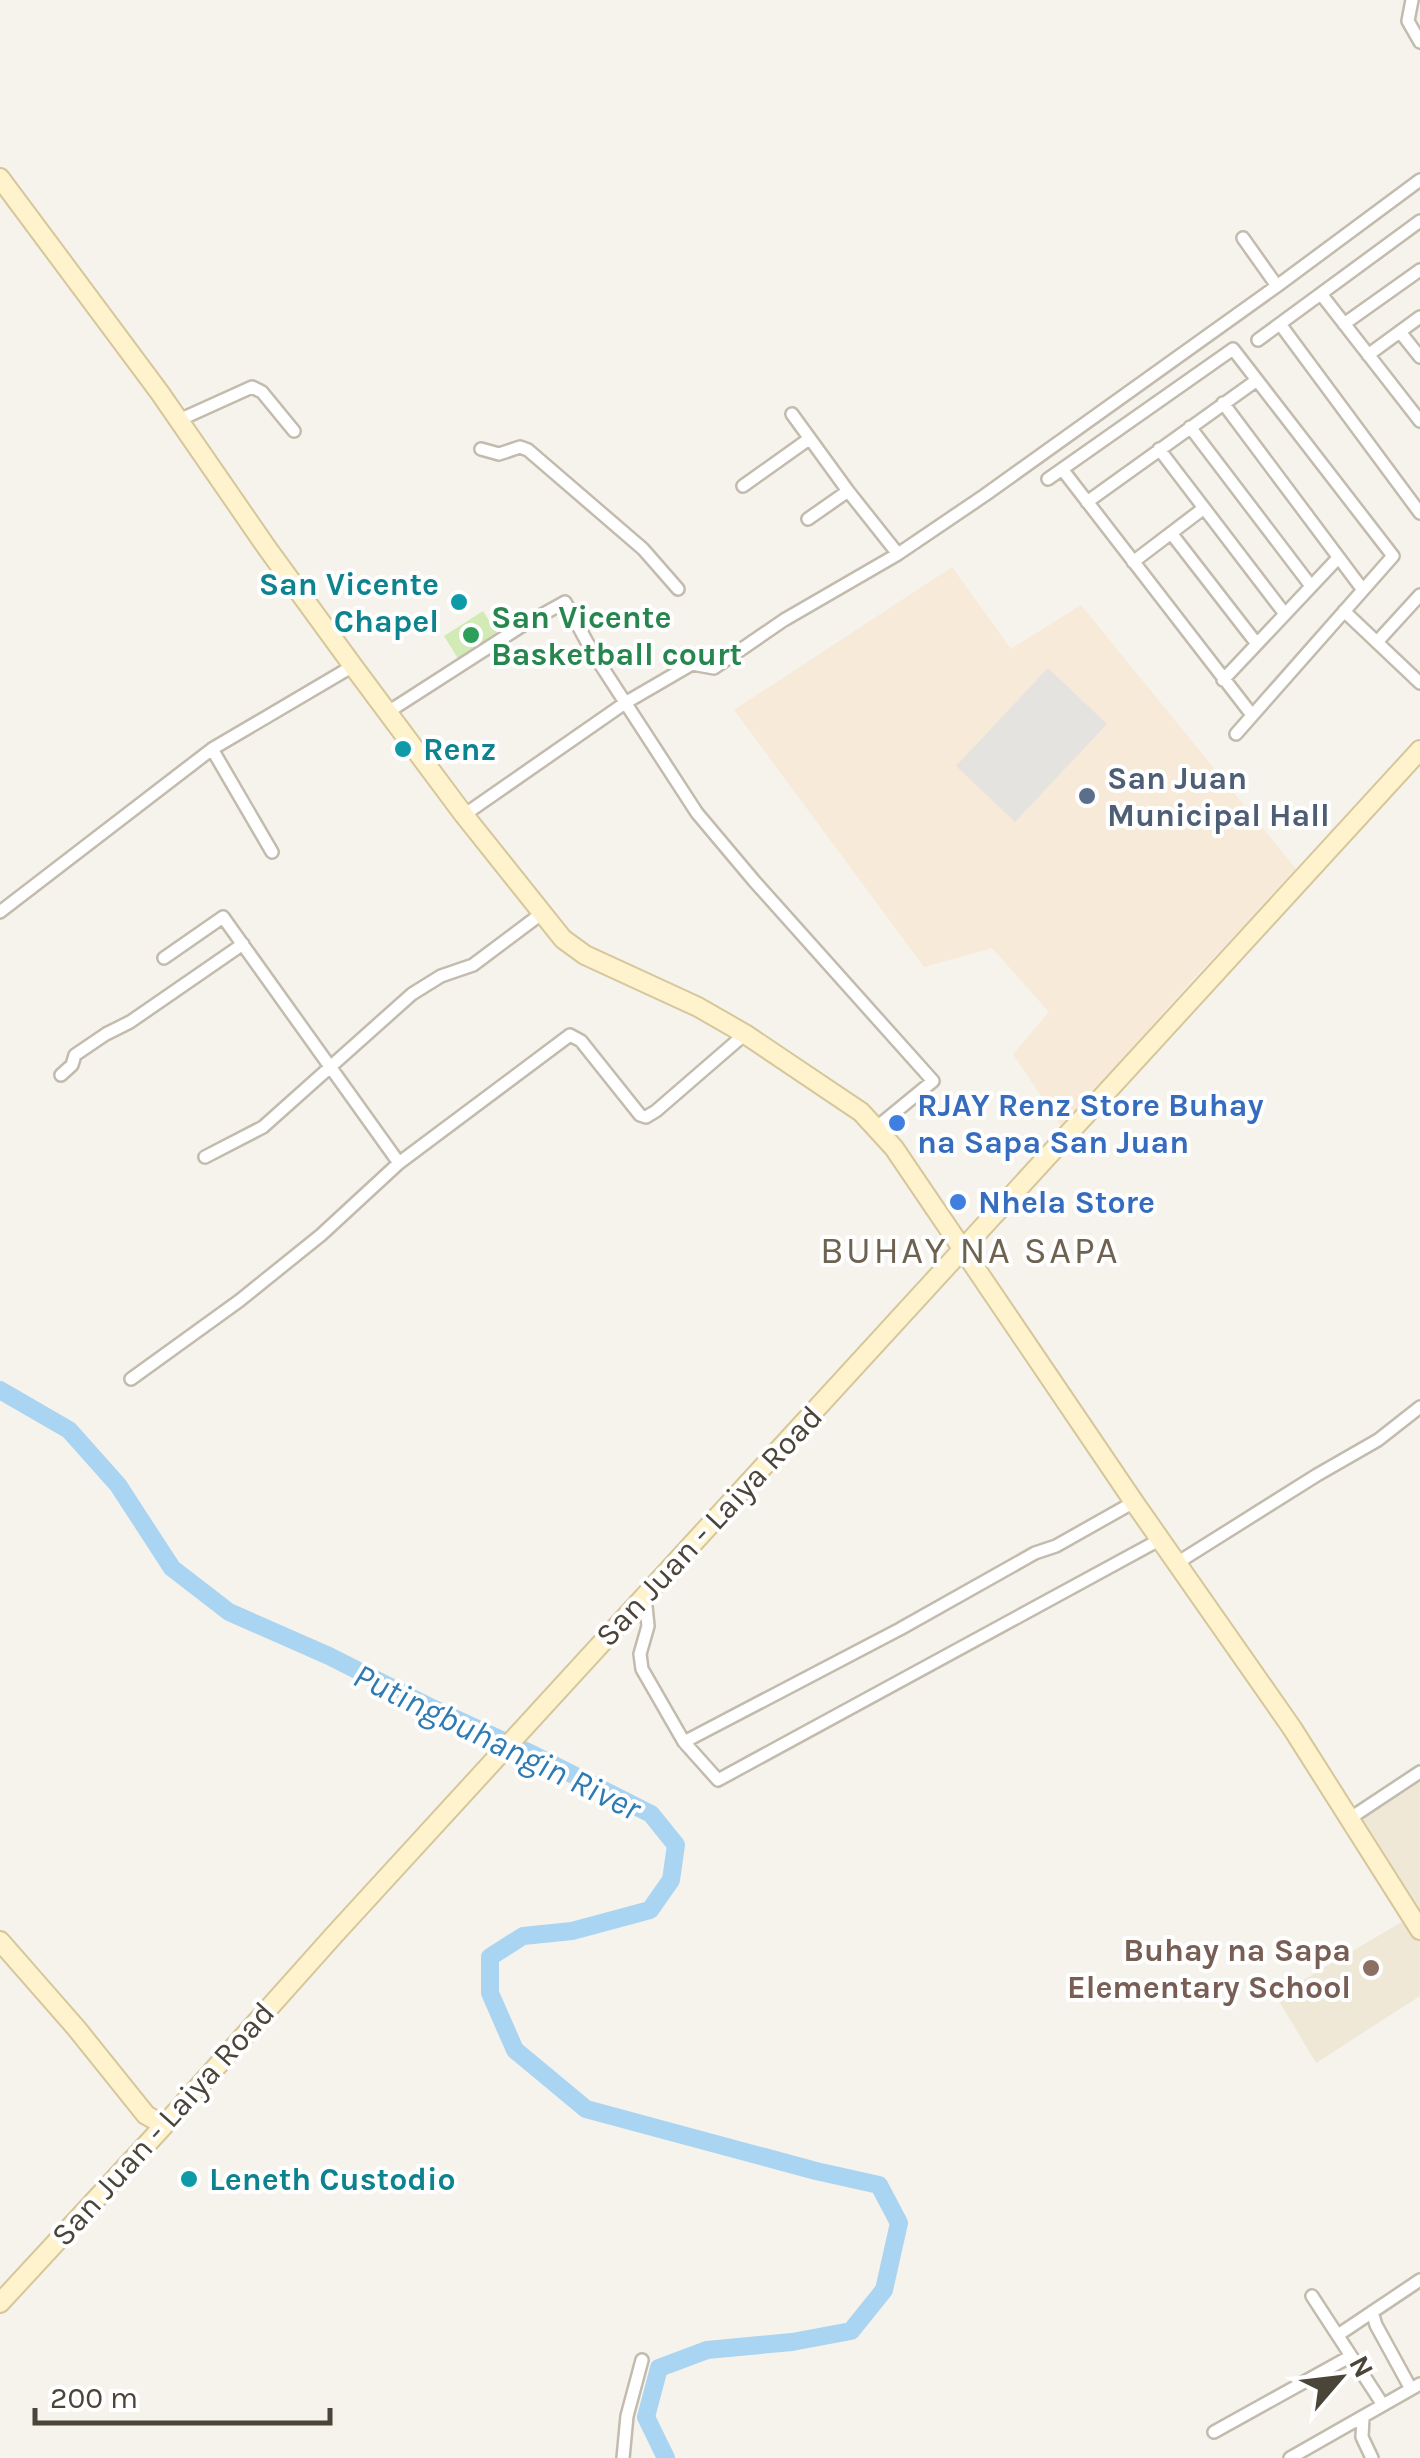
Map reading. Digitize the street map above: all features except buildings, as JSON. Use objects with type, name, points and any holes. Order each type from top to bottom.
[{"type":"street","points":[[1412,0],[1408,21],[1420,42]]},
{"type":"street","points":[[0,178],[179,420],[353,666],[563,940],[585,956],[698,1007],[745,1034],[877,1127],[1292,1728],[1420,1930]]},
{"type":"street","points":[[464,814],[626,703],[692,664],[714,668],[784,620],[898,554],[1420,180]]},
{"type":"street","points":[[1237,354],[1420,220]]},
{"type":"street","points":[[1244,238],[1277,286]]},
{"type":"street","points":[[1344,324],[1420,270]]},
{"type":"street","points":[[1321,294],[1420,421]]},
{"type":"street","points":[[1368,355],[1420,318]]},
{"type":"street","points":[[1280,324],[1420,513]]},
{"type":"street","points":[[1400,332],[1420,357]]},
{"type":"street","points":[[1048,480],[1233,349],[1393,556],[1236,734]]},
{"type":"street","points":[[1087,502],[1257,380]]},
{"type":"street","points":[[179,420],[252,387],[262,392],[294,430]]},
{"type":"street","points":[[1122,402],[1134,418]]},
{"type":"street","points":[[1223,403],[1363,590]]},
{"type":"street","points":[[792,414],[898,554]]},
{"type":"street","points":[[1190,427],[1311,586]]},
{"type":"street","points":[[743,486],[808,439]]},
{"type":"street","points":[[480,449],[499,454],[520,447],[528,450],[643,549],[678,588]]},
{"type":"street","points":[[1160,450],[1285,614]]},
{"type":"street","points":[[1062,469],[1252,715]]},
{"type":"street","points":[[808,519],[848,492]]},
{"type":"street","points":[[1133,562],[1204,508]]},
{"type":"street","points":[[1171,533],[1257,644]]},
{"type":"street","points":[[1223,680],[1338,558]]},
{"type":"street","points":[[1377,642],[1420,594]]},
{"type":"street","points":[[388,712],[565,602],[593,653],[697,813],[933,1081],[877,1127]]},
{"type":"street","points":[[1344,611],[1420,683]]},
{"type":"street","points":[[0,912],[212,750],[353,666]]},
{"type":"street","points":[[212,750],[272,852]]},
{"type":"street","name":"San Juan - Laiya Road","points":[[0,2303],[1420,750]]},
{"type":"street","points":[[205,1158],[263,1128],[412,994],[441,976],[473,965],[541,914]]},
{"type":"street","points":[[164,958],[223,917],[399,1162]]},
{"type":"street","points":[[61,1076],[72,1065],[75,1055],[243,944]]},
{"type":"street","points":[[131,1379],[321,1235],[399,1162],[570,1035],[640,1115],[646,1117],[745,1034]]},
{"type":"street","points":[[1178,1563],[1378,1440],[1420,1406]]},
{"type":"street","points":[[684,1742],[1134,1502]]},
{"type":"street","points":[[645,1596],[648,1626],[640,1654],[642,1669],[684,1742],[718,1780],[1161,1540]]},
{"type":"street","points":[[1349,1819],[1420,1772]]},
{"type":"street","points":[[0,1941],[146,2115],[164,2125]]},
{"type":"street","points":[[1338,2335],[1420,2280]]},
{"type":"street","points":[[1312,2296],[1383,2404]]},
{"type":"street","points":[[1290,2458],[1415,2387],[1372,2312]]},
{"type":"street","points":[[1214,2432],[1351,2356]]},
{"type":"street","points":[[623,2458],[627,2416],[642,2360]]},
{"type":"street","points":[[1363,2417],[1362,2437],[1372,2458]]},
{"type":"shaded area","points":[[952,567],[1011,649],[1081,605],[1297,870],[1194,978],[1062,1128],[1013,1054],[1049,1012],[992,948],[924,967],[734,710]]},
{"type":"shaded area","points":[[1048,668],[1107,724],[1015,822],[956,766]]},
{"type":"shaded area","points":[[1420,1778],[1420,1919],[1358,1818]]},
{"type":"shaded area","name":"Buhay na Sapa Elementary School","points":[[1407,1919],[1420,1941],[1420,1996],[1316,2063],[1276,1996]]},
{"type":"green space","name":"San Vicente Basketball court","points":[[483,611],[498,635],[459,660],[444,636]]},
{"type":"waterway","name":"Putingbuhangin River","points":[[0,1390],[69,1430],[118,1485],[172,1568],[229,1612],[329,1656],[651,1814],[676,1845],[671,1880],[650,1910],[572,1931],[523,1936],[490,1957],[490,1993],[515,2050],[586,2109],[879,2185],[899,2223],[884,2290],[851,2331],[792,2342],[707,2350],[659,2368],[646,2417],[666,2458]]},
{"type":"place","name":"San Vicente Chapel","points":[[459,602]]},
{"type":"place","name":"San Vicente Basketball court","points":[[471,635]]},
{"type":"place","name":"Renz","points":[[403,749]]},
{"type":"place","name":"San Juan Municipal Hall","points":[[1087,796]]},
{"type":"place","name":"RJAY Renz Store Buhay na Sapa San Juan","points":[[897,1123]]},
{"type":"place","name":"Nhela Store","points":[[958,1202]]},
{"type":"place","name":"Buhay na Sapa Elementary School","points":[[1371,1968]]},
{"type":"place","name":"Leneth Custodio","points":[[189,2179]]},
{"type":"district","name":"BUHAY NA SAPA","points":[[970,1250]]}]
